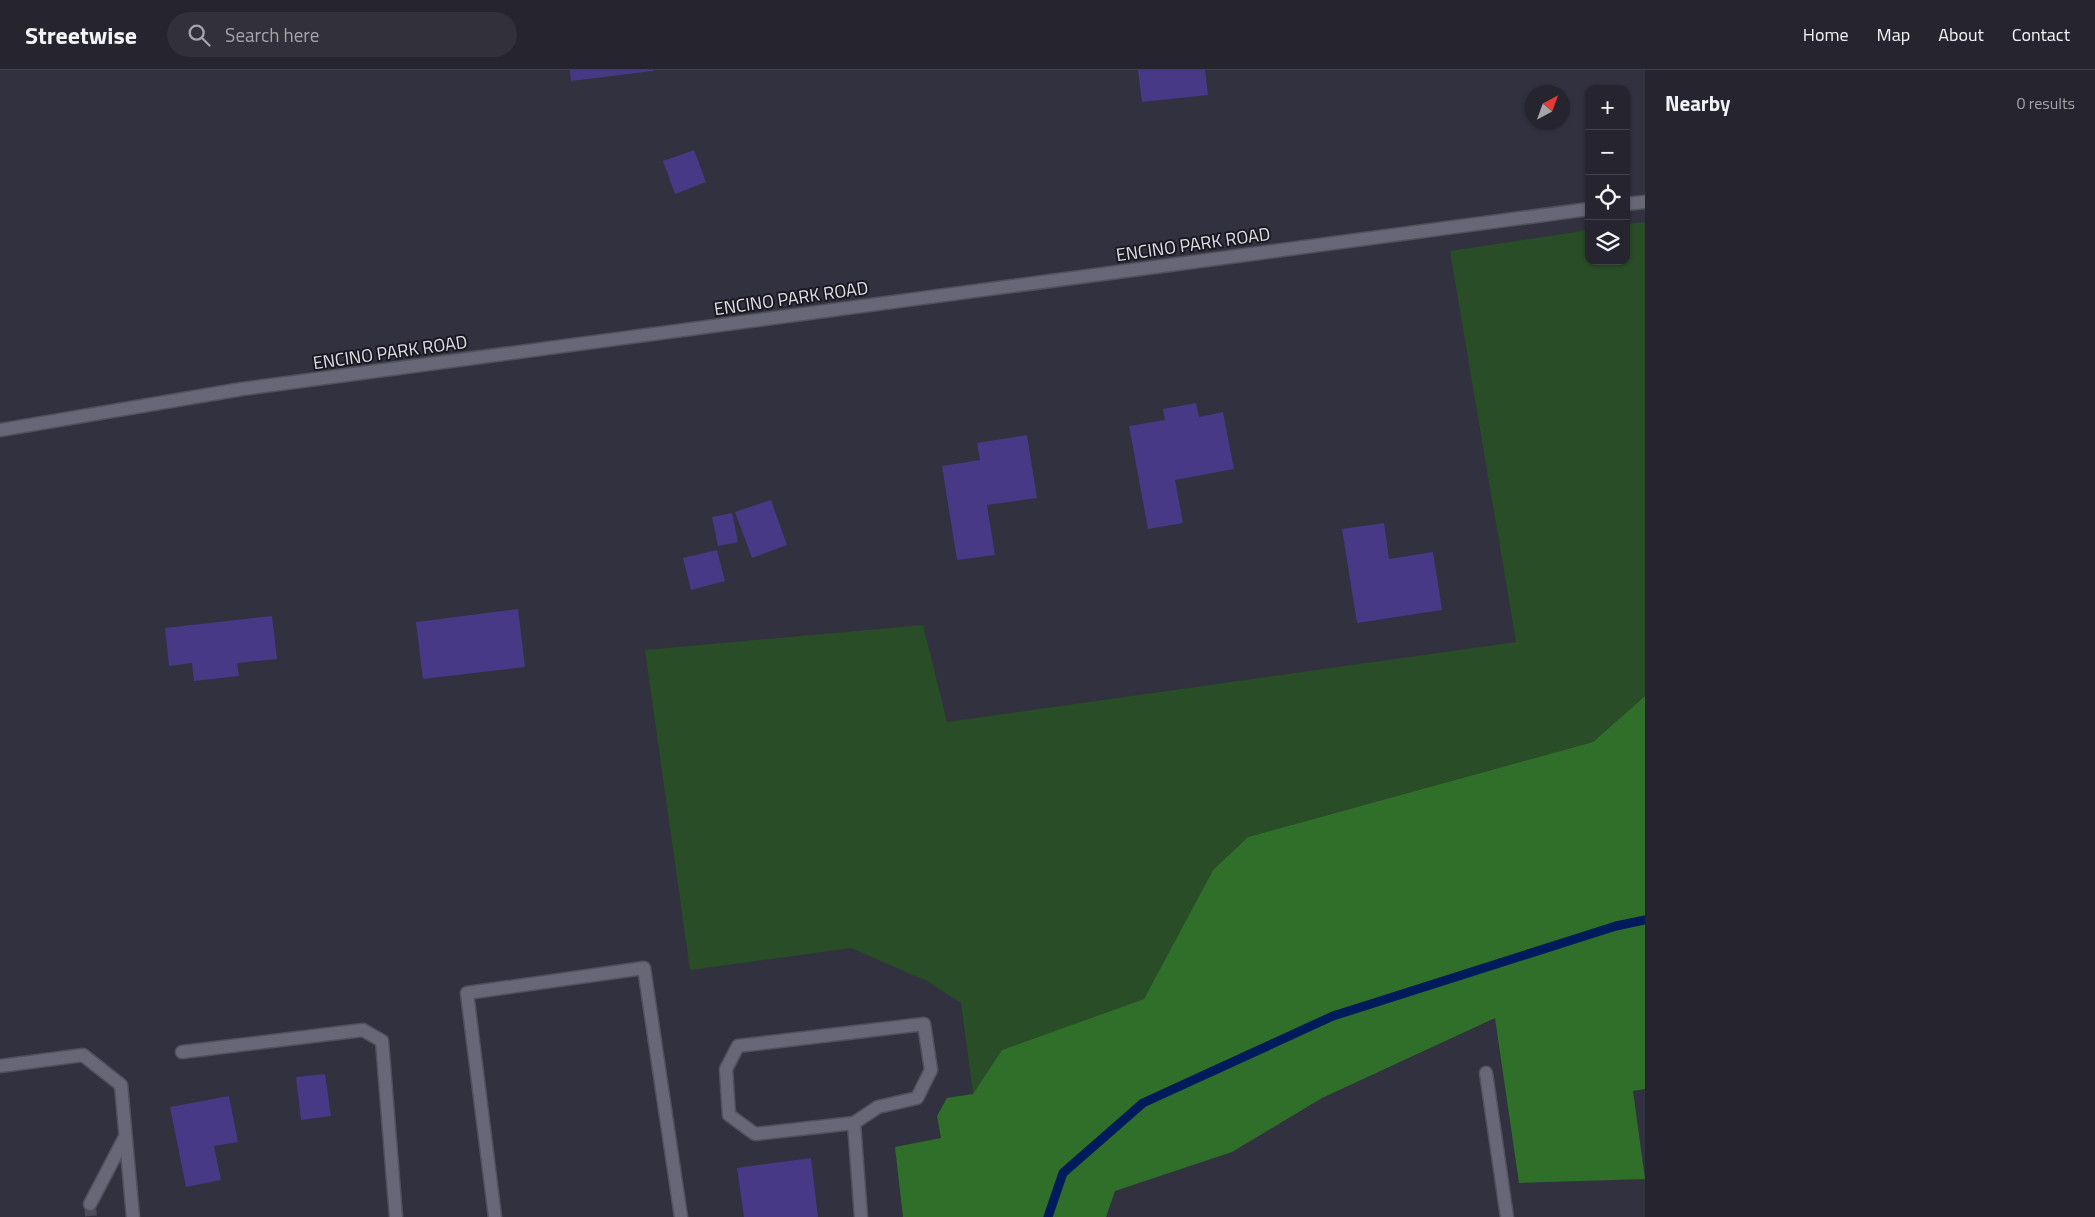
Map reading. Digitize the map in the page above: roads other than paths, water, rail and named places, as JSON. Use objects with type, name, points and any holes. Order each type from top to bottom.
[{"type":"street","points":[[1630,204],[1645,202]]},
{"type":"street","name":"ENCINO PARK ROAD","points":[[0,430],[242,389],[1585,210]]},
{"type":"street","points":[[495,1217],[467,993],[644,968],[681,1217]]},
{"type":"street","points":[[924,1024],[931,1070],[917,1098],[878,1107],[854,1123],[755,1134],[729,1116],[726,1069],[738,1046],[924,1024]]},
{"type":"street","points":[[182,1052],[363,1030],[382,1041],[396,1217]]},
{"type":"street","points":[[0,1066],[83,1054],[121,1085],[133,1217]]},
{"type":"street","points":[[1486,1073],[1508,1217]]},
{"type":"street","points":[[854,1123],[861,1217]]},
{"type":"street","points":[[90,1204],[125,1137]]},
{"type":"waterway","points":[[1048,1217],[1063,1173],[1143,1103],[1333,1016],[1616,926],[1645,920]]},
{"type":"tunnel","points":[[90,1204],[91,1217]]}]
